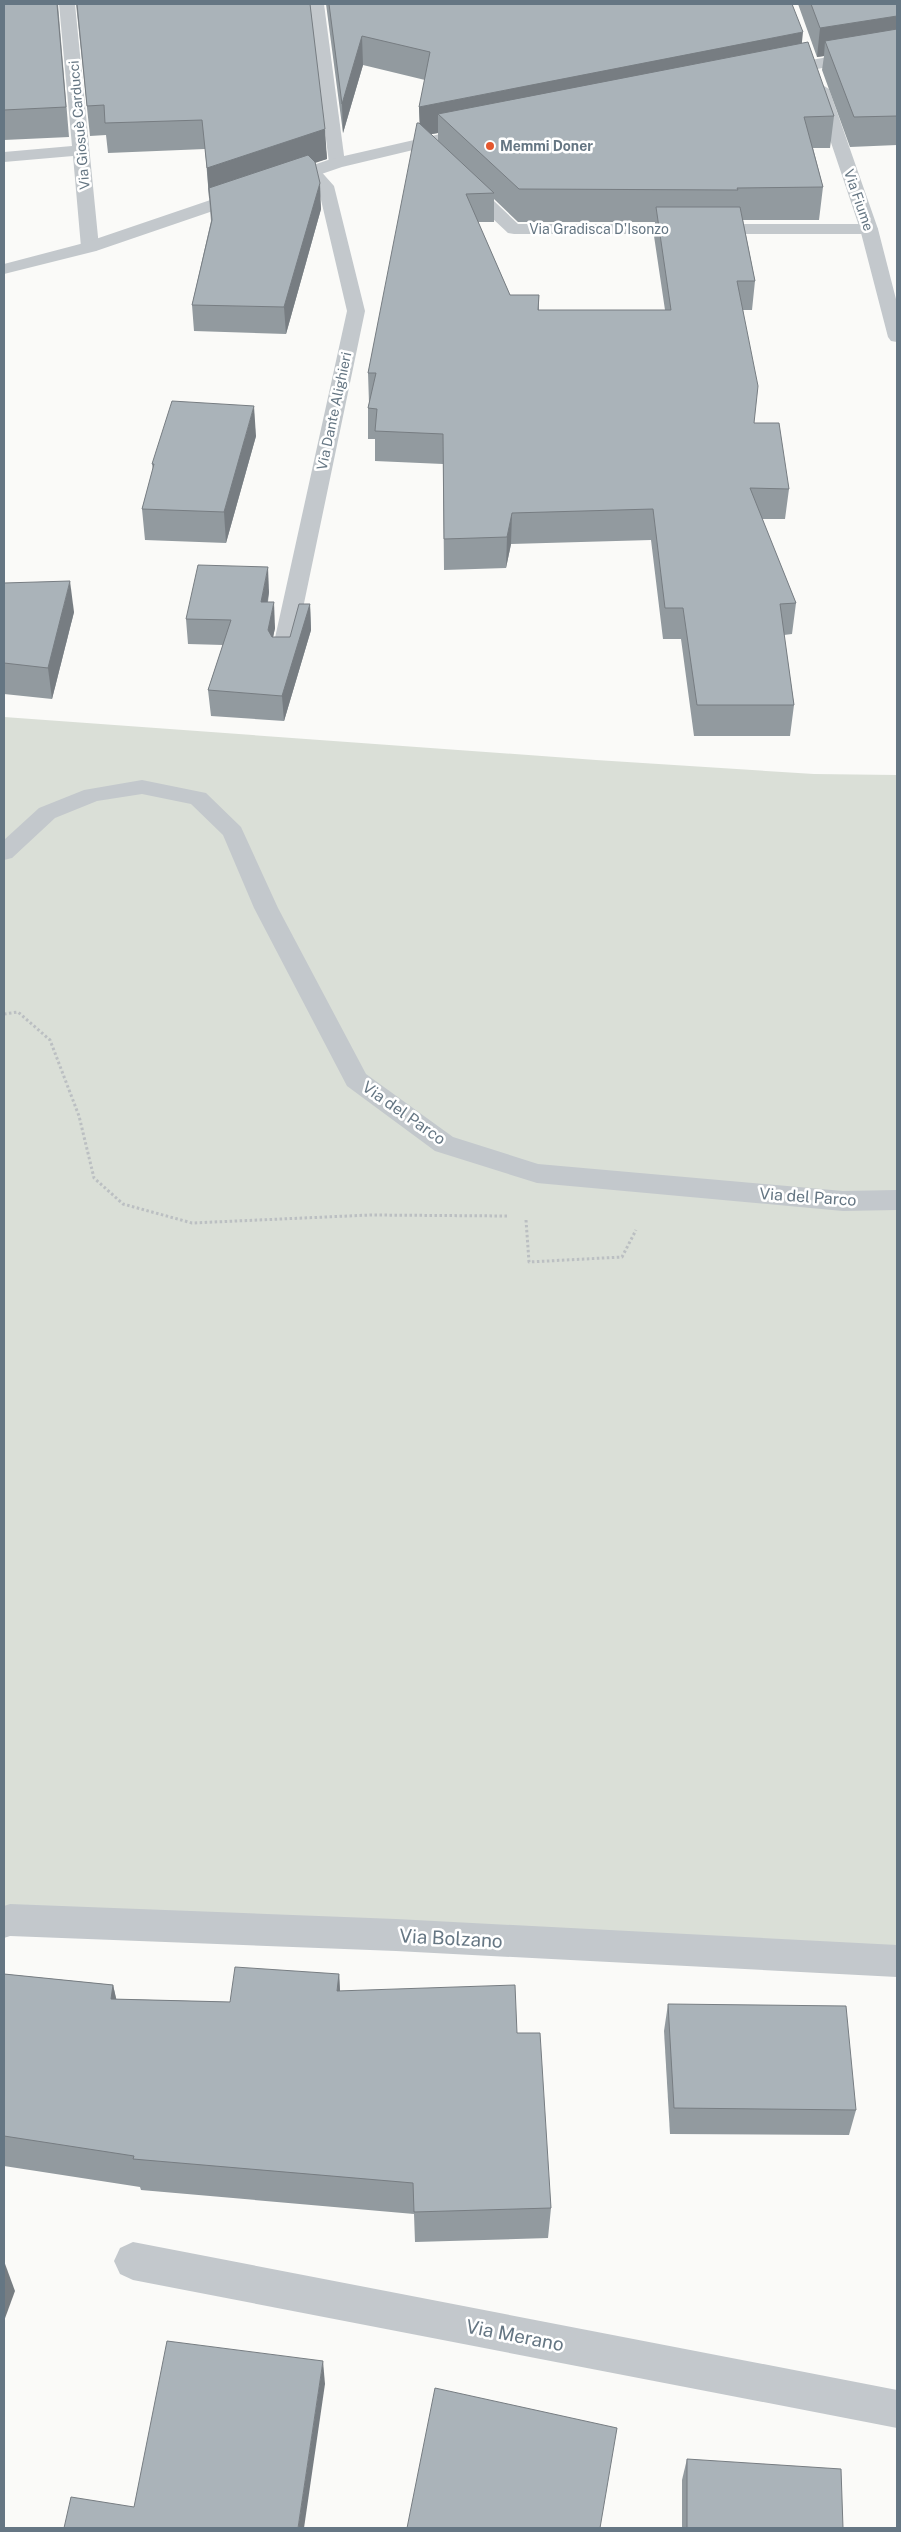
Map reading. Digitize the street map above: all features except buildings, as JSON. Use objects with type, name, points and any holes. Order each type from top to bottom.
[{"type":"street","name":"Via Giosuè Carducci","points":[[67,4],[90,247]]},
{"type":"street","points":[[316,4],[337,163]]},
{"type":"street","name":"Via Fiume","points":[[804,47],[869,229],[897,337]]},
{"type":"street","points":[[792,68],[897,50]]},
{"type":"street","points":[[4,269],[90,247],[337,163],[466,133]]},
{"type":"street","points":[[423,143],[437,156]]},
{"type":"street","points":[[4,157],[81,150]]},
{"type":"street","name":"Via Dante Alighieri","points":[[282,656],[356,311],[326,186],[312,172]]},
{"type":"street","name":"Via Gradisca D'Isonzo","points":[[458,176],[514,229],[869,229]]},
{"type":"street","name":"Via del Parco","points":[[4,853],[47,813],[92,794],[142,787],[198,798],[233,832],[266,908],[356,1080],[444,1144],[537,1173],[843,1202],[897,1200]]},
{"type":"street","name":"Via Bolzano","points":[[4,1922],[10,1920],[396,1935],[897,1961]]},
{"type":"street","name":"Via Merano","points":[[133,2261],[897,2409]]},
{"type":"path","points":[[4,1014],[18,1012],[50,1040],[79,1116],[94,1178],[122,1204],[192,1223],[370,1215],[516,1216]]},
{"type":"path","points":[[526,1216],[529,1262],[622,1257],[660,1186]]},
{"type":"shaded area","points":[[4,717],[596,760],[814,774],[897,775],[897,1961],[396,1935],[10,1920],[4,1922]]},
{"type":"place","name":"Memmi Doner","points":[[490,146]]}]
